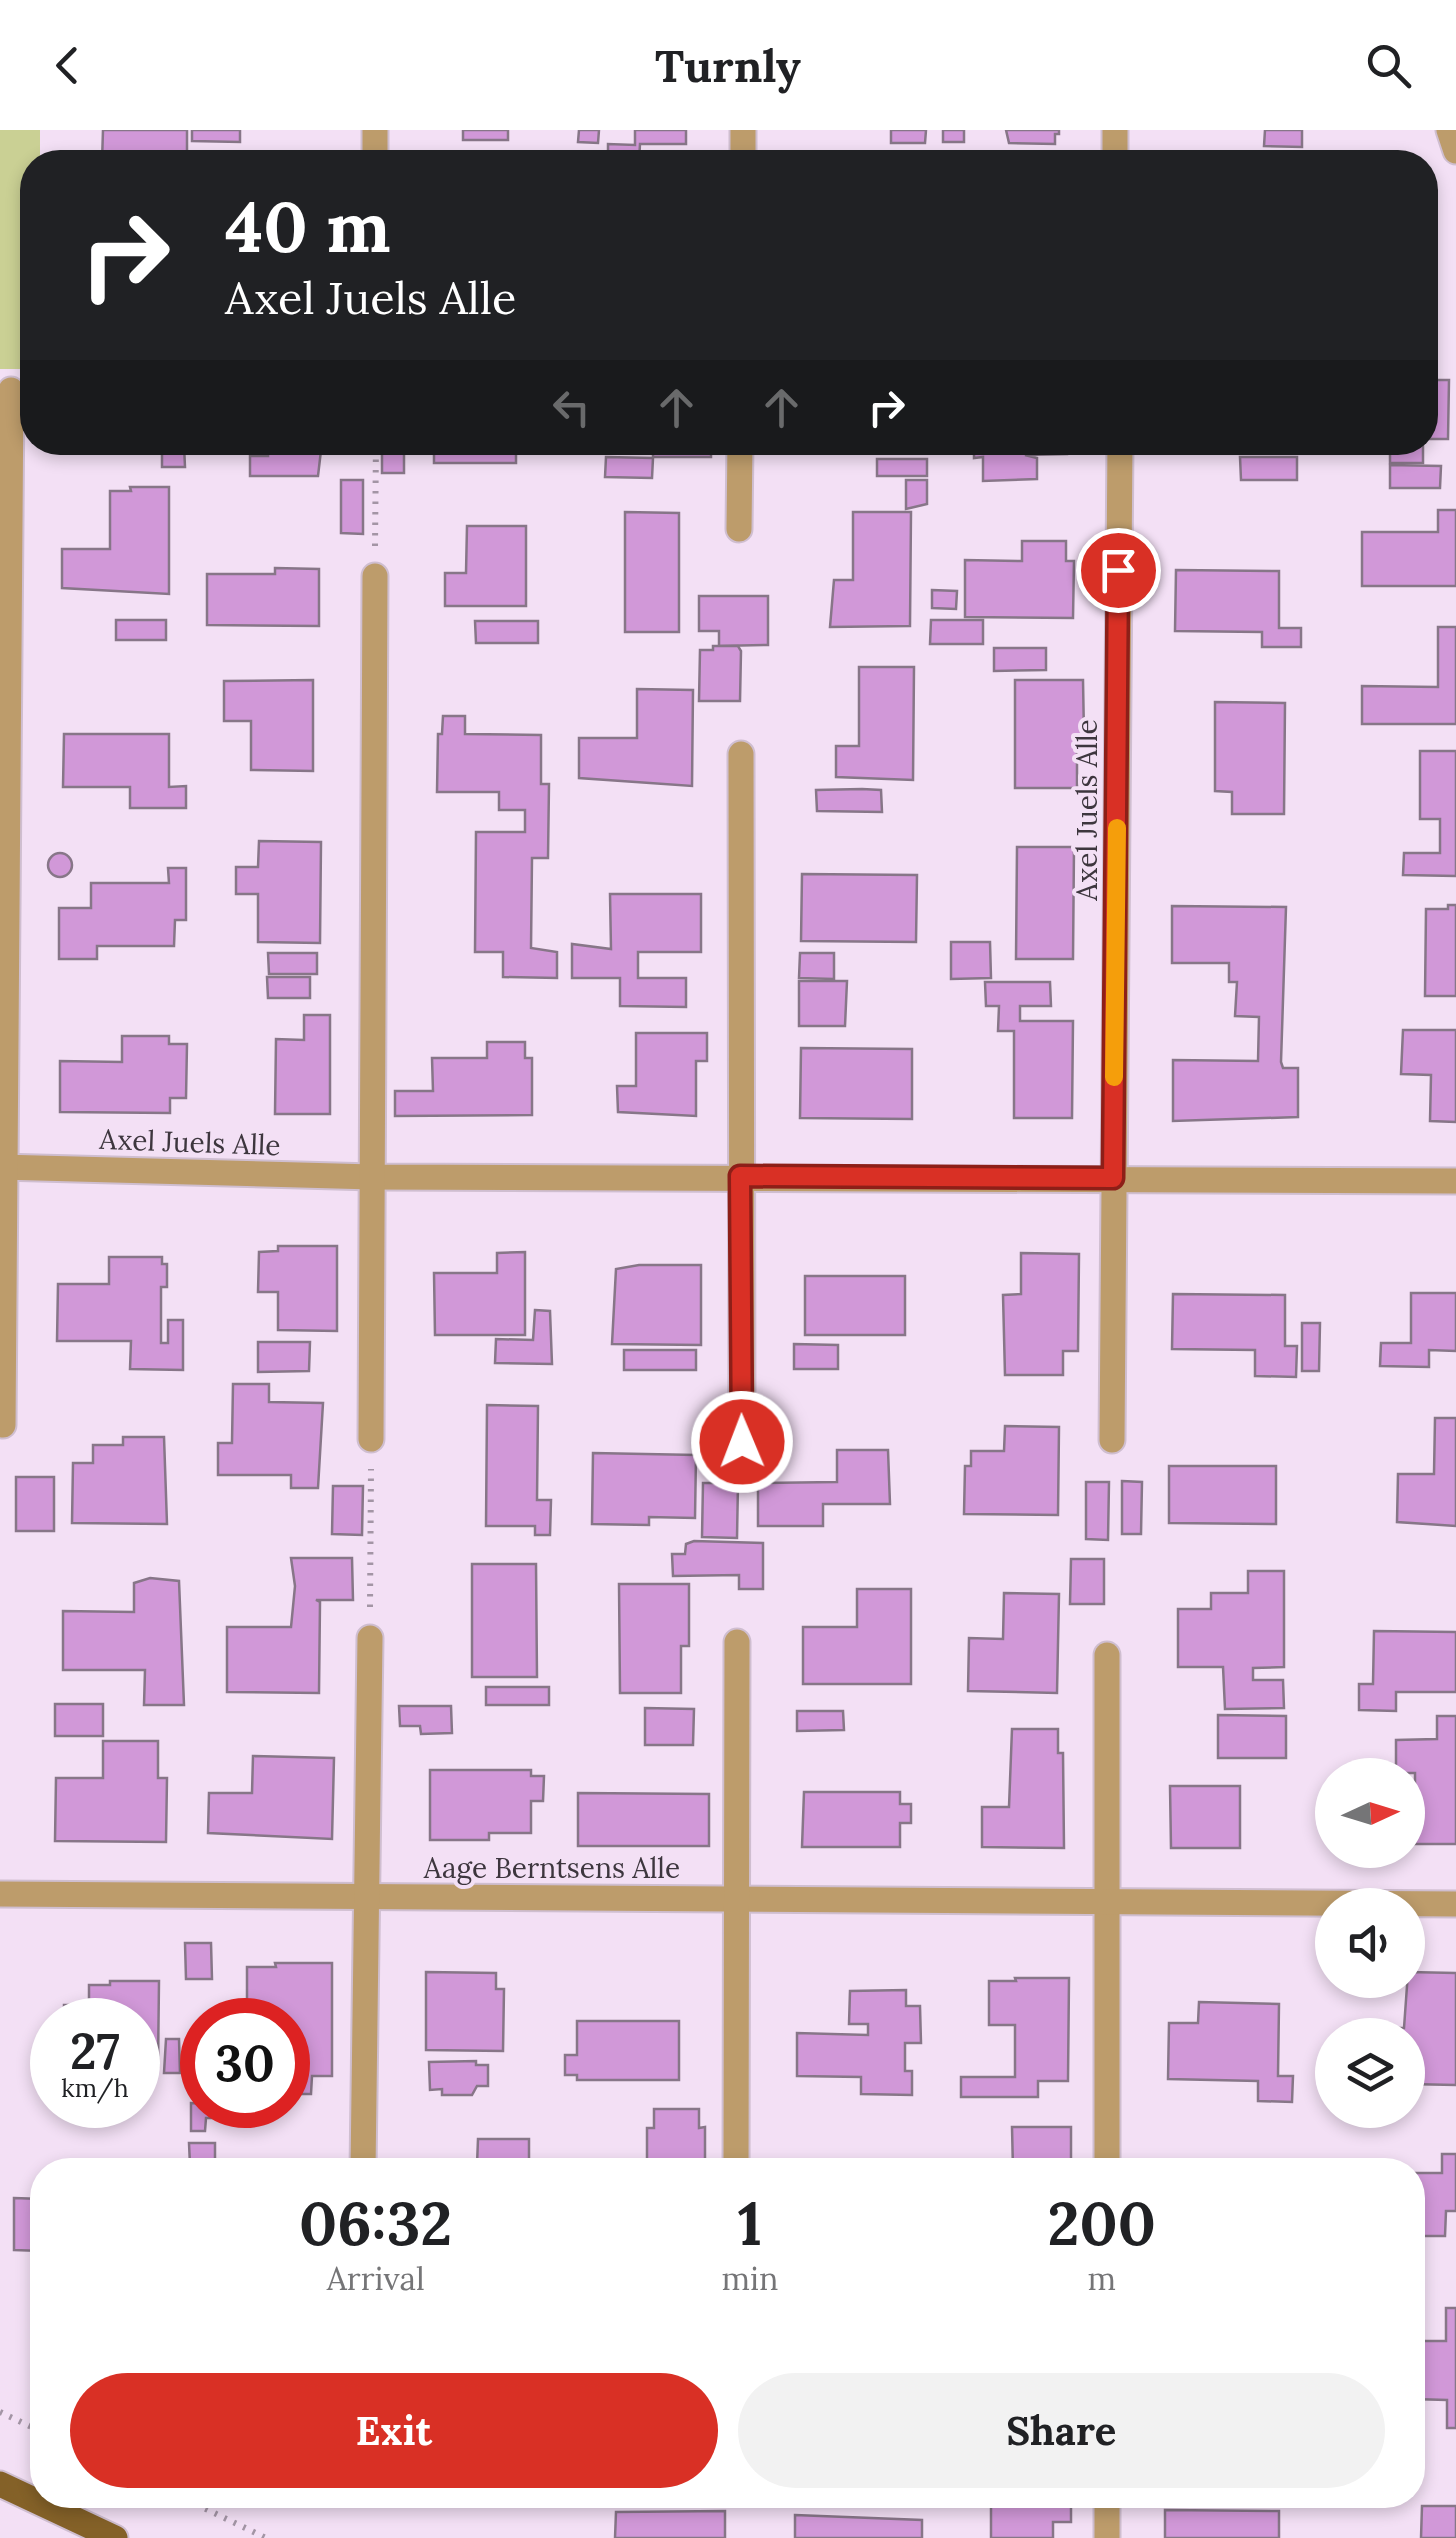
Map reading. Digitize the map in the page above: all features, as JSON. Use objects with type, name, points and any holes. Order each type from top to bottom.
[{"type":"main road","points":[[0,2484],[30,2498]]},
{"type":"main road","points":[[52,2508],[116,2538]]},
{"type":"street","points":[[1449,130],[1456,152]]},
{"type":"street","points":[[3,1426],[11,390]]},
{"type":"street","points":[[739,529],[740,455]]},
{"type":"street","name":"Axel Juels Alle","points":[[1112,1440],[1120,455]]},
{"type":"street","points":[[371,1439],[375,576]]},
{"type":"street","points":[[741,754],[742,1442]]},
{"type":"street","name":"Axel Juels Alle","points":[[3,1167],[373,1177],[1456,1181]]},
{"type":"street","points":[[362,2158],[370,1638]]},
{"type":"street","points":[[736,2158],[738,1642]]},
{"type":"street","points":[[1106,1655],[1107,2158]]},
{"type":"street","name":"Aage Berntsens Alle","points":[[0,1894],[1456,1904]]},
{"type":"street","points":[[1107,2508],[1107,2538]]},
{"type":"path","points":[[375,576],[376,455]]},
{"type":"path","points":[[370,1638],[371,1439]]},
{"type":"path","points":[[0,2412],[30,2426]]},
{"type":"path","points":[[203,2508],[266,2538]]},
{"type":"green space","points":[[0,130],[40,130],[40,150],[20,150],[20,369],[0,369]]},
{"type":"building","points":[[103,130],[187,130],[187,150],[102,150]]},
{"type":"building","points":[[192,130],[240,130],[240,142],[192,141]]},
{"type":"building","points":[[463,130],[508,130],[508,140],[463,140]]},
{"type":"building","points":[[579,130],[599,130],[598,143],[578,142]]},
{"type":"building","points":[[635,130],[686,130],[686,144],[640,144],[640,150],[608,150],[608,144],[635,145]]},
{"type":"building","points":[[891,130],[926,130],[925,143],[891,143]]},
{"type":"building","points":[[943,130],[964,130],[964,142],[943,142]]},
{"type":"building","points":[[1006,130],[1059,130],[1059,134],[1055,134],[1055,144],[1009,143]]},
{"type":"building","points":[[1265,130],[1302,130],[1302,147],[1264,146]]},
{"type":"building","points":[[1438,380],[1449,380],[1448,439],[1438,439]]},
{"type":"building","points":[[162,455],[184,455],[185,467],[162,467]]},
{"type":"building","points":[[320,455],[318,476],[250,476],[250,456]]},
{"type":"building","points":[[382,455],[404,455],[404,473],[382,473]]},
{"type":"building","points":[[434,455],[516,455],[516,463],[434,463]]},
{"type":"building","points":[[653,455],[711,455],[711,457]]},
{"type":"building","points":[[974,455],[1025,455],[1037,458],[1037,479],[983,481],[983,457]]},
{"type":"building","points":[[1390,455],[1423,455],[1423,463],[1390,463]]},
{"type":"building","points":[[606,457],[653,458],[652,478],[605,477]]},
{"type":"building","points":[[1240,457],[1297,457],[1297,480],[1241,480]]},
{"type":"building","points":[[877,459],[927,459],[927,476],[877,476]]},
{"type":"building","points":[[1390,465],[1441,466],[1440,488],[1390,488]]},
{"type":"building","points":[[341,480],[363,480],[363,534],[341,533]]},
{"type":"building","points":[[906,480],[927,480],[927,504],[906,509]]},
{"type":"building","points":[[130,487],[169,487],[169,594],[62,588],[62,549],[110,549],[110,491],[131,491]]},
{"type":"building","points":[[1438,510],[1456,510],[1456,586],[1362,586],[1362,532],[1438,532]]},
{"type":"building","points":[[625,512],[679,513],[679,632],[625,632]]},
{"type":"building","points":[[853,512],[911,512],[910,626],[830,627],[834,580],[853,580]]},
{"type":"building","points":[[467,526],[526,526],[526,606],[445,606],[445,573],[466,573]]},
{"type":"building","points":[[1022,541],[1066,541],[1066,561],[1074,561],[1073,618],[965,617],[965,560],[1022,561]]},
{"type":"building","points":[[275,568],[319,569],[319,626],[207,625],[207,574],[275,574]]},
{"type":"building","points":[[1176,570],[1279,571],[1279,628],[1301,628],[1301,647],[1262,647],[1262,632],[1175,631]]},
{"type":"building","points":[[932,590],[957,591],[956,609],[932,608]]},
{"type":"building","points":[[699,596],[768,596],[768,645],[719,646],[719,631],[699,631]]},
{"type":"building","points":[[116,620],[166,620],[166,640],[116,640]]},
{"type":"building","points":[[931,620],[983,620],[983,644],[930,644]]},
{"type":"building","points":[[475,621],[538,621],[538,643],[476,643]]},
{"type":"building","points":[[1438,627],[1456,627],[1456,724],[1362,724],[1362,686],[1438,687]]},
{"type":"building","points":[[713,646],[738,646],[741,651],[740,701],[699,701],[700,650],[713,650]]},
{"type":"building","points":[[994,648],[1046,648],[1046,670],[994,671]]},
{"type":"building","points":[[859,667],[914,667],[913,780],[836,777],[836,746],[859,746]]},
{"type":"building","points":[[313,680],[313,771],[251,770],[251,721],[224,721],[224,681]]},
{"type":"building","points":[[1015,680],[1083,680],[1084,735],[1077,735],[1077,788],[1015,788]]},
{"type":"building","points":[[637,689],[693,690],[692,786],[579,778],[579,738],[637,738]]},
{"type":"building","points":[[1215,702],[1285,703],[1284,814],[1232,814],[1232,792],[1215,791]]},
{"type":"building","points":[[443,716],[465,716],[465,734],[541,735],[541,784],[549,784],[548,858],[532,858],[531,948],[557,952],[557,978],[503,977],[503,952],[475,952],[476,832],[525,832],[525,810],[499,810],[499,792],[437,792],[438,734],[442,734]]},
{"type":"building","points":[[64,734],[169,734],[169,787],[186,786],[186,808],[130,808],[130,787],[63,787]]},
{"type":"building","points":[[1420,751],[1456,751],[1456,876],[1403,875],[1404,853],[1440,853],[1440,819],[1420,819]]},
{"type":"building","points":[[816,790],[881,790],[882,812],[817,811]]},
{"type":"building","points":[[259,841],[321,842],[320,943],[258,942],[258,894],[236,894],[236,867],[258,867]]},
{"type":"building","points":[[1017,847],[1074,847],[1073,959],[1016,959]]},
{"type":"building","points":[[60,853],[69,856],[69,874],[60,877],[51,874],[48,865],[51,856]]},
{"type":"building","points":[[168,868],[186,868],[186,920],[175,920],[174,946],[97,946],[97,959],[59,959],[59,908],[91,908],[91,883],[169,883]]},
{"type":"building","points":[[802,874],[917,875],[916,942],[801,941]]},
{"type":"building","points":[[610,894],[701,894],[701,952],[638,952],[638,978],[686,978],[686,1007],[620,1006],[620,978],[572,978],[572,944],[611,949]]},
{"type":"building","points":[[1448,905],[1456,905],[1456,996],[1425,996],[1426,909],[1448,909]]},
{"type":"building","points":[[1172,906],[1286,907],[1281,1062],[1283,1068],[1298,1068],[1298,1117],[1173,1121],[1173,1060],[1258,1061],[1259,1017],[1235,1016],[1237,982],[1229,982],[1229,963],[1172,963]]},
{"type":"building","points":[[951,942],[990,942],[991,978],[951,979]]},
{"type":"building","points":[[268,953],[317,953],[317,974],[269,974]]},
{"type":"building","points":[[800,953],[834,953],[834,979],[799,978]]},
{"type":"building","points":[[267,977],[310,977],[310,998],[268,998]]},
{"type":"building","points":[[799,981],[847,981],[845,1026],[799,1026]]},
{"type":"building","points":[[985,982],[1050,982],[1051,1006],[1020,1006],[1020,1021],[1073,1021],[1072,1118],[1014,1118],[1014,1031],[998,1031],[999,1006],[986,1006]]},
{"type":"building","points":[[304,1015],[330,1015],[330,1114],[275,1114],[276,1039],[304,1040]]},
{"type":"building","points":[[1403,1030],[1456,1030],[1456,1122],[1430,1121],[1431,1075],[1401,1074]]},
{"type":"building","points":[[636,1033],[707,1033],[707,1061],[696,1061],[696,1116],[618,1112],[617,1086],[636,1086]]},
{"type":"building","points":[[122,1036],[169,1036],[169,1044],[187,1044],[186,1098],[170,1098],[170,1113],[60,1112],[60,1061],[122,1062]]},
{"type":"building","points":[[487,1042],[525,1042],[525,1058],[532,1058],[532,1115],[395,1116],[395,1091],[433,1091],[432,1058],[487,1058]]},
{"type":"building","points":[[801,1048],[912,1049],[912,1119],[800,1118]]},
{"type":"building","points":[[278,1246],[337,1246],[337,1331],[278,1330],[278,1292],[258,1292],[259,1252],[278,1251]]},
{"type":"building","points":[[525,1252],[525,1335],[435,1335],[434,1273],[497,1273],[497,1253]]},
{"type":"building","points":[[1021,1253],[1079,1254],[1078,1351],[1063,1351],[1063,1375],[1005,1375],[1003,1295],[1021,1294]]},
{"type":"building","points":[[109,1257],[162,1257],[162,1264],[167,1264],[167,1287],[161,1287],[161,1343],[168,1343],[168,1320],[183,1320],[183,1370],[130,1369],[131,1341],[57,1341],[58,1284],[109,1284]]},
{"type":"building","points":[[701,1265],[701,1345],[612,1344],[616,1269]]},
{"type":"building","points":[[805,1276],[905,1276],[905,1335],[805,1335]]},
{"type":"building","points":[[1411,1293],[1456,1293],[1456,1351],[1429,1350],[1429,1367],[1380,1366],[1381,1343],[1411,1343]]},
{"type":"building","points":[[1173,1294],[1285,1295],[1285,1346],[1297,1346],[1296,1377],[1255,1376],[1255,1350],[1172,1349]]},
{"type":"building","points":[[535,1310],[550,1311],[552,1364],[495,1363],[496,1339],[533,1340]]},
{"type":"building","points":[[1302,1323],[1320,1323],[1319,1371],[1302,1371]]},
{"type":"building","points":[[258,1342],[310,1342],[309,1371],[258,1372]]},
{"type":"building","points":[[794,1344],[838,1345],[838,1369],[794,1369]]},
{"type":"building","points":[[624,1350],[696,1350],[696,1370],[624,1370]]},
{"type":"building","points":[[233,1384],[269,1384],[269,1402],[323,1403],[318,1488],[291,1488],[291,1475],[218,1475],[218,1443],[232,1443]]},
{"type":"building","points":[[487,1405],[538,1406],[537,1500],[551,1500],[550,1535],[535,1535],[535,1526],[486,1526]]},
{"type":"building","points":[[1435,1418],[1456,1418],[1456,1526],[1397,1522],[1398,1474],[1434,1474]]},
{"type":"building","points":[[1005,1426],[1059,1427],[1058,1515],[964,1514],[965,1466],[971,1466],[971,1451],[1004,1451]]},
{"type":"building","points":[[123,1437],[164,1437],[167,1524],[72,1523],[73,1463],[93,1463],[93,1445],[123,1445]]},
{"type":"building","points":[[837,1450],[888,1450],[890,1504],[823,1504],[823,1526],[758,1526],[758,1483],[837,1482]]},
{"type":"building","points":[[593,1453],[696,1455],[695,1518],[649,1517],[649,1525],[592,1524]]},
{"type":"building","points":[[1169,1466],[1276,1466],[1276,1524],[1169,1523]]},
{"type":"building","points":[[16,1477],[54,1477],[54,1531],[16,1531]]},
{"type":"building","points":[[1122,1481],[1142,1482],[1141,1534],[1122,1534]]},
{"type":"building","points":[[1086,1482],[1109,1482],[1108,1540],[1086,1539]]},
{"type":"building","points":[[703,1483],[738,1483],[737,1538],[702,1537]]},
{"type":"building","points":[[333,1486],[363,1486],[362,1535],[332,1534]]},
{"type":"building","points":[[763,1543],[763,1589],[739,1589],[739,1575],[673,1576],[672,1554],[685,1554],[686,1544]]},
{"type":"building","points":[[291,1558],[352,1558],[353,1600],[316,1600],[320,1602],[319,1693],[227,1692],[227,1627],[291,1627],[295,1586]]},
{"type":"building","points":[[1071,1559],[1104,1559],[1104,1604],[1070,1604]]},
{"type":"building","points":[[472,1564],[536,1564],[537,1677],[472,1677]]},
{"type":"building","points":[[1248,1571],[1284,1571],[1284,1667],[1253,1668],[1253,1680],[1283,1680],[1284,1708],[1225,1709],[1223,1667],[1178,1667],[1178,1609],[1211,1609],[1211,1593],[1248,1593]]},
{"type":"building","points":[[150,1578],[179,1581],[184,1705],[144,1705],[145,1670],[63,1670],[63,1611],[134,1612],[134,1583]]},
{"type":"building","points":[[619,1584],[689,1584],[689,1646],[681,1646],[681,1693],[620,1693]]},
{"type":"building","points":[[857,1589],[911,1589],[911,1684],[803,1684],[803,1627],[857,1627]]},
{"type":"building","points":[[1004,1593],[1059,1594],[1057,1693],[968,1691],[969,1638],[1003,1639]]},
{"type":"building","points":[[1374,1631],[1456,1632],[1456,1692],[1396,1692],[1396,1711],[1359,1710],[1359,1684],[1373,1684]]},
{"type":"building","points":[[486,1687],[549,1687],[549,1705],[486,1705]]},
{"type":"building","points":[[55,1704],[103,1704],[103,1736],[55,1736]]},
{"type":"building","points":[[399,1706],[451,1706],[452,1733],[421,1734],[420,1726],[400,1726]]},
{"type":"building","points":[[645,1708],[694,1709],[693,1745],[645,1745]]},
{"type":"building","points":[[797,1711],[843,1711],[844,1730],[797,1731]]},
{"type":"building","points":[[1218,1715],[1286,1716],[1286,1758],[1218,1758]]},
{"type":"building","points":[[1437,1716],[1456,1716],[1456,1844],[1425,1844],[1425,1758],[1396,1758],[1396,1740],[1437,1739]]},
{"type":"building","points":[[1012,1729],[1058,1729],[1058,1753],[1063,1753],[1064,1848],[982,1847],[982,1807],[1009,1807]]},
{"type":"building","points":[[103,1741],[158,1741],[158,1778],[167,1778],[166,1842],[55,1841],[56,1778],[103,1778]]},
{"type":"building","points":[[253,1756],[334,1758],[332,1839],[208,1833],[209,1793],[252,1793]]},
{"type":"building","points":[[430,1770],[531,1770],[531,1776],[544,1776],[543,1801],[531,1801],[531,1833],[489,1833],[489,1840],[430,1840]]},
{"type":"building","points":[[1170,1786],[1240,1786],[1240,1848],[1171,1848]]},
{"type":"building","points":[[804,1792],[900,1792],[900,1804],[911,1804],[911,1823],[900,1823],[900,1847],[802,1847]]},
{"type":"building","points":[[578,1793],[709,1794],[709,1846],[578,1846]]},
{"type":"building","points":[[185,1943],[211,1943],[212,1979],[186,1979]]},
{"type":"building","points":[[275,1963],[332,1963],[332,2076],[312,2076],[311,2094],[310,1998],[247,1998],[247,1967],[276,1967]]},
{"type":"building","points":[[426,1972],[496,1973],[496,1989],[504,1989],[503,2051],[426,2050]]},
{"type":"building","points":[[1425,1972],[1456,1973],[1456,2085],[1425,2084],[1425,2018],[1405,2018],[1406,1998],[1425,1998]]},
{"type":"building","points":[[1015,1978],[1069,1978],[1068,2081],[1038,2081],[1038,2097],[961,2097],[961,2077],[1015,2077],[1015,2025],[989,2025],[989,1981],[1016,1981]]},
{"type":"building","points":[[110,1981],[159,1981],[159,1998],[89,1998],[89,1985],[110,1985]]},
{"type":"building","points":[[906,1990],[906,2006],[920,2006],[921,2043],[905,2043],[905,2071],[912,2071],[912,2095],[861,2094],[861,2077],[797,2076],[797,2033],[868,2035],[868,2024],[849,2024],[850,1991]]},
{"type":"building","points":[[1199,2002],[1279,2004],[1278,2076],[1293,2076],[1292,2102],[1258,2101],[1258,2081],[1168,2079],[1169,2023],[1198,2023]]},
{"type":"building","points":[[577,2021],[679,2021],[679,2080],[577,2080],[577,2075],[565,2075],[565,2055],[577,2055]]},
{"type":"building","points":[[166,2039],[179,2039],[180,2073],[164,2073]]},
{"type":"building","points":[[476,2061],[476,2065],[488,2065],[488,2086],[477,2086],[472,2095],[442,2095],[442,2089],[430,2090],[429,2062]]},
{"type":"building","points":[[654,2109],[699,2109],[699,2128],[705,2127],[705,2158],[647,2158],[647,2128],[654,2128]]},
{"type":"building","points":[[1012,2127],[1071,2127],[1071,2158],[1013,2158]]},
{"type":"building","points":[[478,2139],[529,2139],[529,2158],[477,2158]]},
{"type":"building","points":[[189,2143],[215,2143],[215,2158],[190,2158]]},
{"type":"building","points":[[1442,2154],[1456,2154],[1456,2211],[1446,2211],[1445,2236],[1425,2236],[1425,2173],[1442,2173]]},
{"type":"building","points":[[14,2198],[30,2199],[30,2251],[14,2250]]},
{"type":"building","points":[[1446,2308],[1456,2308],[1456,2428],[1447,2428],[1447,2400],[1425,2399],[1425,2341],[1446,2341]]},
{"type":"building","points":[[1456,2506],[1456,2538],[1421,2538],[1422,2508]]},
{"type":"building","points":[[991,2508],[1071,2508],[1071,2522],[1053,2522],[1053,2538],[991,2538]]},
{"type":"building","points":[[1165,2510],[1279,2511],[1279,2538],[1165,2538]]},
{"type":"building","points":[[725,2511],[725,2538],[615,2538],[616,2512]]},
{"type":"building","points":[[795,2515],[922,2520],[922,2538],[795,2538]]},
{"type":"slow traffic","points":[[1114,1077],[1117,828]]},
{"type":"route","points":[[742,1442],[740,1176],[1113,1178],[1118,570]]}]
